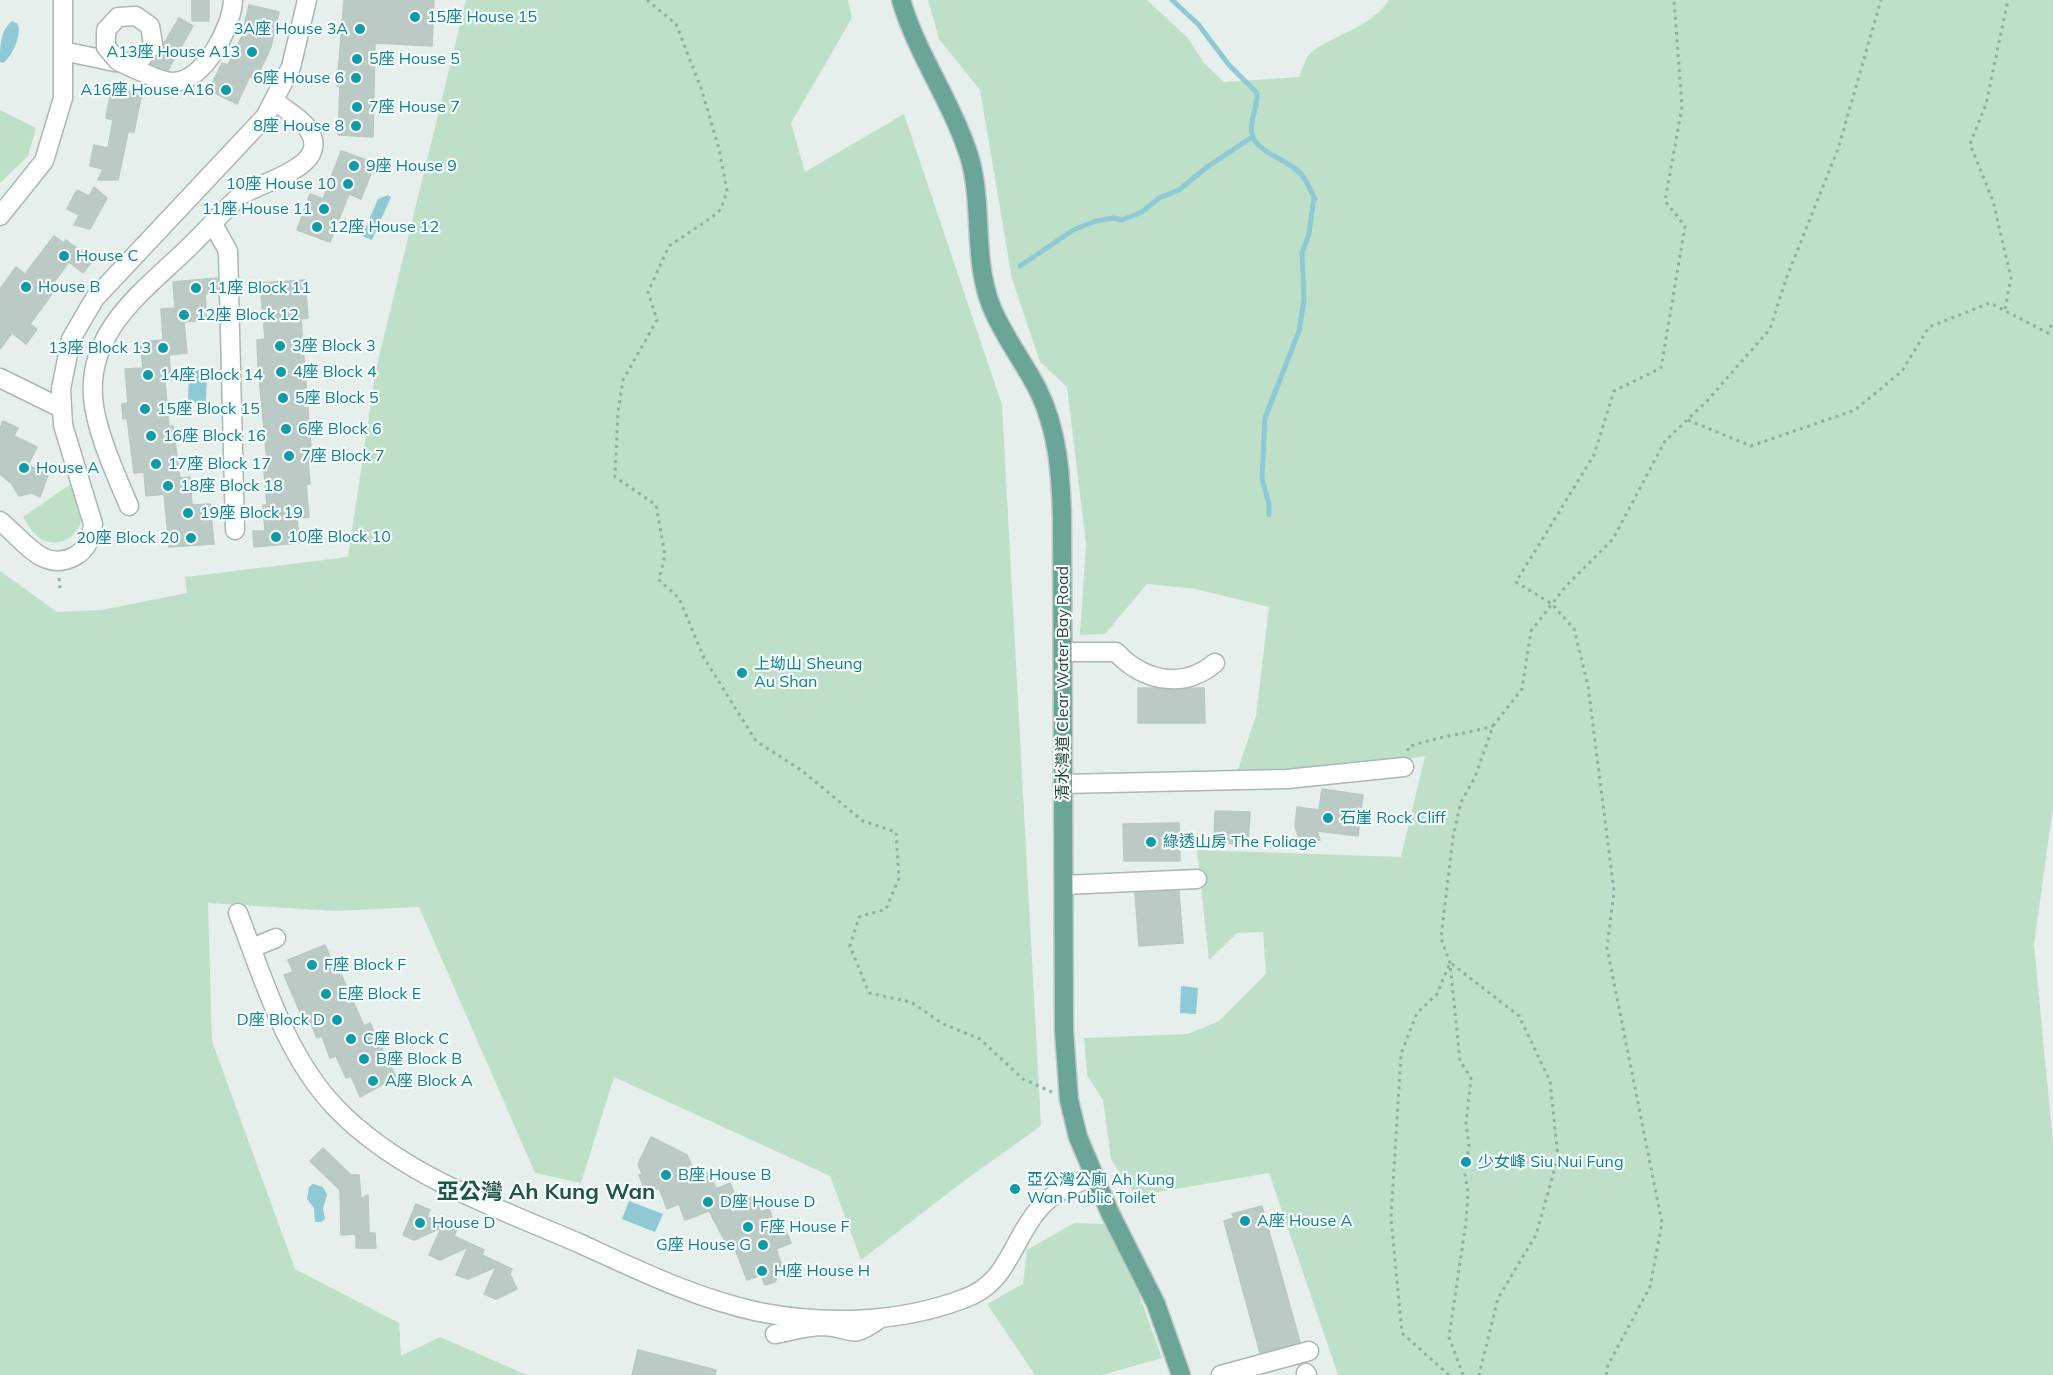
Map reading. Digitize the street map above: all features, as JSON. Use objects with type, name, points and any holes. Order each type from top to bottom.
[{"type":"main road","name":"清水灣道 Clear Water Bay Road","points":[[901,0],[969,158],[977,194],[980,264],[989,300],[1005,336],[1040,394],[1053,432],[1062,493],[1064,1032],[1067,1083],[1078,1137],[1093,1176],[1156,1304],[1181,1375]]},
{"type":"street","points":[[0,216],[44,161],[63,98],[63,0]]},
{"type":"street","points":[[63,51],[115,62],[137,63],[171,82],[191,78],[199,71],[227,30],[233,0]]},
{"type":"street","points":[[0,521],[44,559],[68,560],[86,546],[92,535],[93,524],[67,443],[61,408],[66,355],[85,311],[252,132],[275,101],[291,67],[307,0]]},
{"type":"street","points":[[129,506],[109,457],[93,399],[94,366],[99,350],[106,334],[125,308],[231,204],[250,189],[294,172],[303,166],[312,146],[305,125],[275,101]]},
{"type":"street","points":[[213,224],[228,251],[235,530]]},
{"type":"street","points":[[0,378],[61,408]]},
{"type":"street","points":[[1063,652],[1116,652],[1130,667],[1147,675],[1169,679],[1201,675],[1215,663]]},
{"type":"street","points":[[1063,784],[1287,779],[1404,767]]},
{"type":"street","points":[[1064,885],[1197,879]]},
{"type":"street","points":[[238,913],[286,1034],[323,1093],[369,1138],[413,1168],[657,1278],[720,1302],[760,1312],[800,1317],[882,1318],[950,1304],[985,1289],[1003,1271],[1030,1221],[1045,1202],[1054,1195],[1093,1176]]},
{"type":"street","points":[[252,948],[276,938]]},
{"type":"street","points":[[776,1334],[827,1326],[848,1333],[864,1331],[882,1318]]},
{"type":"street","points":[[1221,1375],[1310,1351]]},
{"type":"path","points":[[646,0],[676,24],[701,88],[719,149],[727,191],[721,209],[669,246],[648,292],[657,320],[623,380],[618,412],[615,477],[656,505],[666,555],[659,580],[679,598],[704,658],[756,741],[801,770],[862,821],[896,832],[899,878],[886,909],[859,917],[850,946],[869,993],[911,1002],[943,1024],[980,1039],[1023,1078],[1055,1094]]},
{"type":"path","points":[[1606,1375],[1608,1365],[1650,1287],[1662,1223],[1607,948],[1614,891],[1588,687],[1574,629],[1552,604],[1516,582],[1594,455],[1614,391],[1661,368],[1685,226],[1665,201],[1682,107],[1674,0]]},
{"type":"path","points":[[1463,1375],[1449,1337],[1466,1222],[1468,1193],[1465,1174],[1469,1145],[1466,1123],[1471,1078],[1460,1061],[1450,963],[1443,948],[1441,928],[1453,837],[1461,802],[1475,777],[1493,726],[1522,689],[1531,631],[1566,586],[1613,539],[1665,441],[1688,420],[1770,329],[1790,268],[1839,149],[1881,0]]},
{"type":"path","points":[[2005,309],[2011,278],[1993,201],[1970,144],[1986,104],[2008,0]]},
{"type":"path","points":[[1688,420],[1752,446],[1855,410],[1902,371],[1929,327],[1990,303],[2048,333],[2053,321]]},
{"type":"path","points":[[1404,767],[1408,747],[1493,726]]},
{"type":"path","points":[[1449,1375],[1402,1333],[1391,1218],[1401,1054],[1417,1013],[1437,994],[1450,963]]},
{"type":"path","points":[[1450,963],[1519,1016],[1550,1081],[1558,1157],[1536,1235],[1498,1298],[1479,1375]]},
{"type":"green space","points":[[466,0],[848,0],[852,18],[791,123],[805,172],[904,114],[1002,405],[1041,1126],[968,1178],[861,1260],[830,1176],[614,1077],[581,1183],[535,1173],[419,907],[335,911],[208,903],[212,1041],[295,1269],[399,1323],[401,1356],[440,1337],[527,1375],[0,1375],[0,571],[57,612],[102,610],[187,593],[185,577],[348,557],[376,369]]},
{"type":"green space","points":[[928,0],[1147,0],[1188,38],[1204,63],[1224,82],[1299,77],[1312,52],[1321,45],[1363,24],[1382,9],[1389,0],[2053,0],[2053,807],[2034,944],[2053,1143],[2053,1375],[1338,1375],[1269,1173],[1135,1196],[1111,1159],[1103,1100],[1087,1075],[1084,1038],[1188,1034],[1219,1021],[1266,974],[1263,932],[1237,933],[1209,960],[1197,850],[1401,857],[1425,756],[1359,768],[1237,772],[1256,716],[1269,607],[1196,589],[1147,584],[1105,634],[1080,635],[1086,544],[1067,387],[1040,362],[1012,279],[980,90],[939,39]]},
{"type":"green space","points":[[0,110],[36,128],[28,156],[0,183]]},
{"type":"green space","points":[[72,483],[81,515],[78,529],[68,539],[62,541],[48,542],[41,539],[23,517]]},
{"type":"green space","points":[[1074,1223],[1105,1224],[1137,1289],[1162,1358],[1102,1375],[1035,1375],[987,1304],[1023,1284],[1027,1250]]},
{"type":"water","points":[[12,21],[18,24],[19,34],[13,51],[3,63],[0,62],[2,39],[5,29]]},
{"type":"water","points":[[388,195],[391,197],[372,240],[362,236],[378,199]]},
{"type":"water","points":[[189,370],[207,370],[206,403],[188,402]]},
{"type":"water","points":[[1181,986],[1198,988],[1196,1014],[1180,1013]]},
{"type":"water","points":[[313,1184],[323,1187],[327,1195],[323,1209],[325,1219],[321,1222],[315,1222],[314,1208],[307,1199],[309,1187]]},
{"type":"water","points":[[629,1201],[663,1214],[655,1232],[622,1219]]},
{"type":"building","points":[[192,0],[209,0],[209,21],[192,21]]},
{"type":"building","points":[[344,0],[434,0],[432,46],[375,43],[373,137],[338,135],[340,86],[337,86]]},
{"type":"building","points":[[249,5],[279,12],[271,47],[256,79],[250,76],[237,104],[209,90],[222,63],[228,65],[242,36]]},
{"type":"building","points":[[179,18],[193,26],[168,70],[152,64]]},
{"type":"building","points":[[126,89],[141,97],[134,132],[128,132],[118,180],[98,180],[103,169],[90,166],[94,145],[108,148],[113,120],[106,118],[110,97],[124,100]]},
{"type":"building","points":[[341,151],[375,163],[361,199],[349,194],[330,242],[297,230],[310,194],[323,199]]},
{"type":"building","points":[[94,187],[107,198],[90,229],[74,225],[79,215],[67,209],[72,199],[77,190],[89,196]]},
{"type":"building","points":[[54,236],[64,243],[66,240],[93,260],[83,273],[69,262],[51,286],[55,290],[30,324],[37,329],[26,344],[12,333],[0,349],[0,289],[16,267],[25,274]]},
{"type":"building","points":[[217,278],[218,293],[205,294],[207,320],[184,322],[187,353],[169,355],[171,381],[165,381],[169,427],[173,426],[180,478],[190,477],[192,505],[210,504],[214,544],[169,547],[164,494],[146,496],[144,472],[134,473],[127,418],[123,419],[122,404],[128,403],[125,369],[143,368],[140,342],[163,340],[161,309],[175,308],[173,282]]},
{"type":"building","points":[[305,280],[308,318],[301,319],[312,462],[308,462],[310,484],[306,484],[309,517],[297,518],[299,543],[254,547],[253,531],[265,531],[263,505],[267,505],[264,472],[268,472],[258,366],[257,340],[265,339],[260,283]]},
{"type":"building","name":"House A","points":[[3,421],[18,428],[14,436],[37,447],[28,465],[48,475],[40,497],[32,493],[19,496],[12,484],[0,474],[0,429]]},
{"type":"building","points":[[1138,688],[1204,688],[1205,723],[1138,723]]},
{"type":"building","name":"石崖 Rock Cliff","points":[[1322,789],[1363,795],[1358,836],[1317,831],[1320,840],[1301,846],[1295,826],[1297,807],[1319,810]]},
{"type":"building","points":[[1215,811],[1250,812],[1248,844],[1214,843]]},
{"type":"building","name":"綠透山房 The Foliage","points":[[1179,823],[1180,861],[1124,861],[1123,824]]},
{"type":"building","points":[[1179,891],[1183,943],[1139,946],[1135,893]]},
{"type":"building","points":[[325,945],[338,975],[341,974],[364,1026],[370,1023],[396,1077],[360,1097],[351,1076],[346,1078],[336,1056],[330,1058],[322,1036],[317,1038],[308,1017],[303,1019],[284,975],[293,972],[288,960]]},
{"type":"building","points":[[651,1137],[687,1155],[697,1177],[710,1172],[716,1189],[730,1183],[738,1203],[754,1196],[761,1212],[769,1209],[777,1230],[785,1228],[791,1243],[776,1249],[782,1266],[775,1282],[765,1285],[761,1275],[747,1280],[733,1243],[727,1245],[709,1211],[685,1220],[679,1204],[667,1209],[659,1188],[646,1193],[639,1175],[642,1174],[638,1164]]},
{"type":"building","points":[[323,1148],[351,1175],[359,1175],[361,1199],[368,1195],[369,1233],[375,1233],[376,1248],[356,1248],[356,1234],[341,1235],[340,1190],[310,1161]]},
{"type":"building","points":[[416,1204],[430,1210],[427,1217],[457,1230],[454,1236],[484,1250],[482,1255],[512,1269],[510,1274],[517,1289],[496,1299],[484,1294],[496,1267],[468,1279],[456,1275],[468,1247],[440,1260],[429,1255],[441,1228],[414,1240],[403,1235]]},
{"type":"building","points":[[1262,1206],[1300,1342],[1260,1353],[1224,1221],[1234,1218],[1232,1214]]},
{"type":"building","points":[[638,1350],[716,1370],[715,1375],[632,1375]]},
{"type":"waterway","points":[[1172,0],[1198,24],[1229,65],[1257,93],[1252,124],[1254,140],[1266,151],[1296,169],[1307,183],[1315,199]]},
{"type":"waterway","points":[[1020,266],[1075,229],[1096,221],[1113,218],[1122,220],[1142,212],[1159,198],[1179,190],[1207,167],[1252,137]]},
{"type":"waterway","points":[[1269,515],[1269,504],[1262,479],[1265,418],[1299,331],[1304,300],[1302,253],[1309,234],[1314,197]]},
{"type":"place","name":"15座 House 15","points":[[415,17]]},
{"type":"place","name":"3A座 House 3A","points":[[360,29]]},
{"type":"place","name":"A13座 House A13","points":[[252,52]]},
{"type":"place","name":"5座 House 5","points":[[357,59]]},
{"type":"place","name":"6座 House 6","points":[[356,78]]},
{"type":"place","name":"A16座 House A16","points":[[226,90]]},
{"type":"place","name":"7座 House 7","points":[[357,107]]},
{"type":"place","name":"8座 House 8","points":[[356,126]]},
{"type":"place","name":"9座 House 9","points":[[354,166]]},
{"type":"place","name":"10座 House 10","points":[[348,184]]},
{"type":"place","name":"11座 House 11","points":[[324,209]]},
{"type":"place","name":"12座 House 12","points":[[317,227]]},
{"type":"place","name":"House C","points":[[64,256]]},
{"type":"place","name":"House B","points":[[26,287]]},
{"type":"place","name":"11座 Block 11","points":[[196,288]]},
{"type":"place","name":"12座 Block 12","points":[[184,315]]},
{"type":"place","name":"3座 Block 3","points":[[280,346]]},
{"type":"place","name":"13座 Block 13","points":[[163,348]]},
{"type":"place","name":"4座 Block 4","points":[[281,372]]},
{"type":"place","name":"14座 Block 14","points":[[148,375]]},
{"type":"place","name":"5座 Block 5","points":[[283,398]]},
{"type":"place","name":"15座 Block 15","points":[[145,409]]},
{"type":"place","name":"6座 Block 6","points":[[286,429]]},
{"type":"place","name":"16座 Block 16","points":[[151,436]]},
{"type":"place","name":"7座 Block 7","points":[[289,456]]},
{"type":"place","name":"17座 Block 17","points":[[156,464]]},
{"type":"place","name":"House A","points":[[24,468]]},
{"type":"place","name":"18座 Block 18","points":[[168,486]]},
{"type":"place","name":"19座 Block 19","points":[[188,513]]},
{"type":"place","name":"10座 Block 10","points":[[276,537]]},
{"type":"place","name":"20座 Block 20","points":[[191,538]]},
{"type":"place","name":"上坳山 Sheung Au Shan","points":[[742,673]]},
{"type":"place","name":"石崖 Rock Cliff","points":[[1328,818]]},
{"type":"place","name":"綠透山房 The Foliage","points":[[1151,842]]},
{"type":"place","name":"F座 Block F","points":[[312,965]]},
{"type":"place","name":"E座 Block E","points":[[326,994]]},
{"type":"place","name":"D座 Block D","points":[[337,1020]]},
{"type":"place","name":"C座 Block C","points":[[351,1039]]},
{"type":"place","name":"B座 Block B","points":[[364,1059]]},
{"type":"place","name":"A座 Block A","points":[[373,1081]]},
{"type":"place","name":"少女峰 Siu Nui Fung","points":[[1466,1162]]},
{"type":"place","name":"B座 House B","points":[[666,1175]]},
{"type":"place","name":"亞公灣公廁 Ah Kung Wan Public Toilet","points":[[1015,1189]]},
{"type":"place","name":"D座 House D","points":[[708,1202]]},
{"type":"place","name":"A座 House A","points":[[1245,1221]]},
{"type":"place","name":"House D","points":[[420,1223]]},
{"type":"place","name":"F座 House F","points":[[748,1227]]},
{"type":"place","name":"G座 House G","points":[[763,1245]]},
{"type":"place","name":"H座 House H","points":[[762,1271]]},
{"type":"district","name":"亞公灣 Ah Kung Wan","points":[[546,1192]]}]
